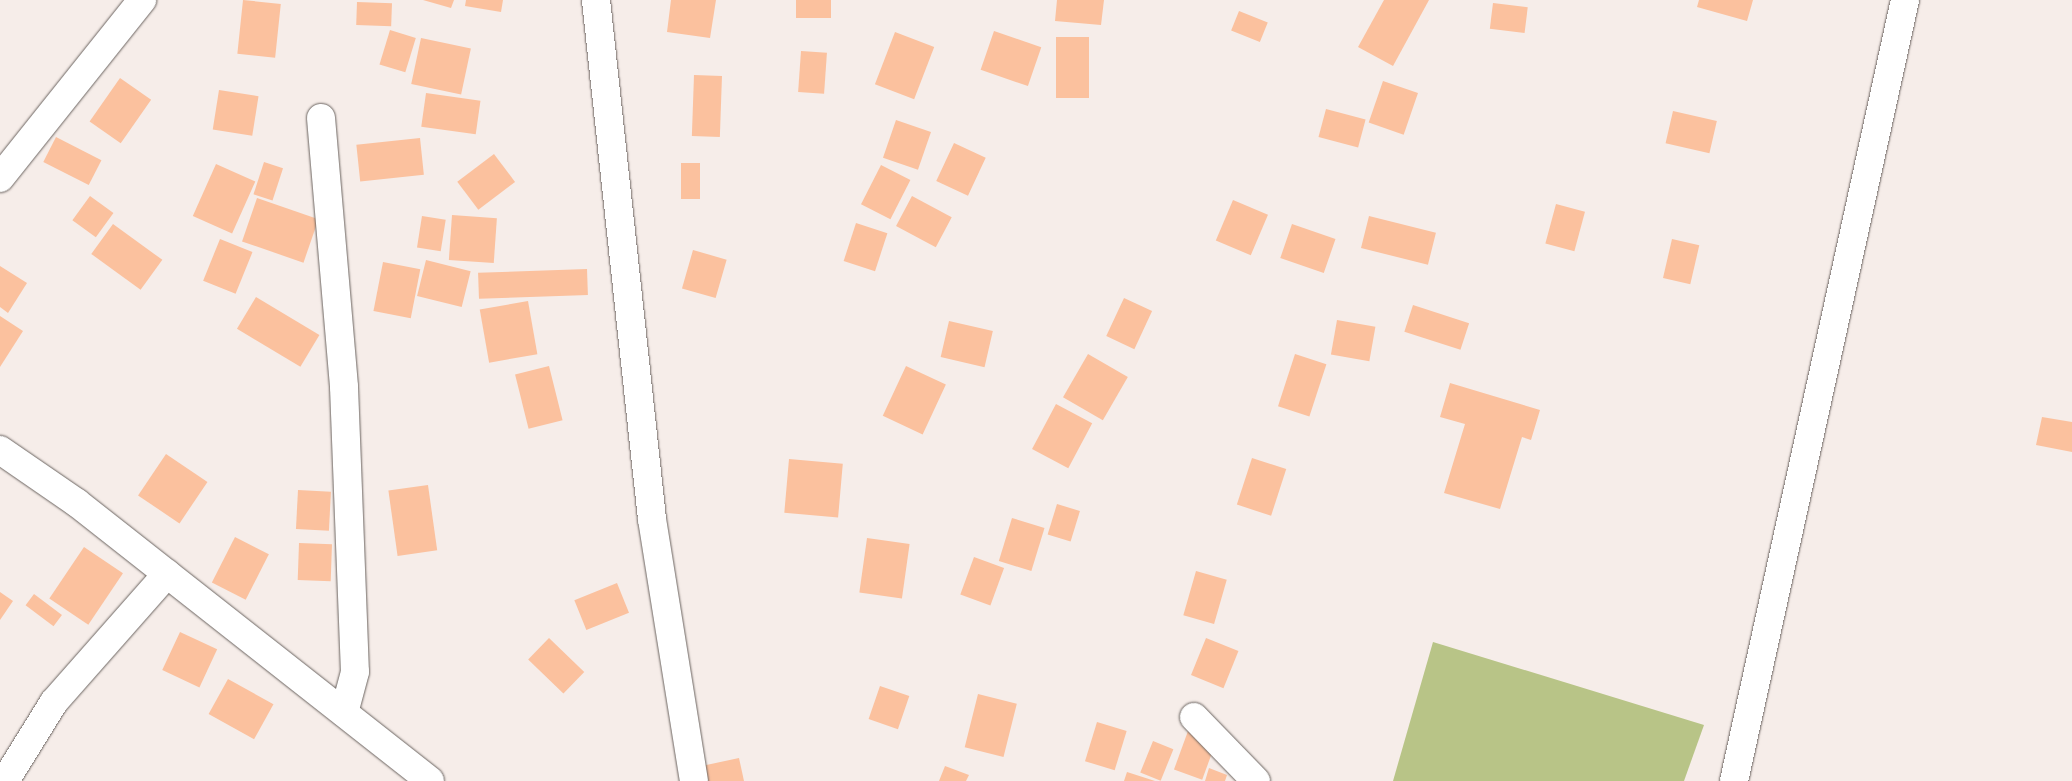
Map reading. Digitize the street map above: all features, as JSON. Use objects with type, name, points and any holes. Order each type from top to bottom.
[{"type":"street","points":[[0,178],[142,0]]},
{"type":"street","points":[[596,0],[652,519],[694,781]]},
{"type":"street","points":[[1734,781],[1905,0]]},
{"type":"street","points":[[321,118],[344,388],[355,672],[344,713]]},
{"type":"street","points":[[0,450],[77,503],[430,781]]},
{"type":"street","points":[[5,781],[54,702],[167,574]]},
{"type":"street","points":[[1194,717],[1256,781]]},
{"type":"green space","points":[[1433,642],[1704,725],[1684,781],[1393,781]]},
{"type":"building","points":[[243,0],[281,4],[275,58],[237,54]]},
{"type":"building","points":[[423,0],[454,0],[451,8]]},
{"type":"building","points":[[466,0],[503,0],[501,12],[465,6]]},
{"type":"building","points":[[671,0],[716,0],[710,38],[667,32]]},
{"type":"building","points":[[796,0],[831,0],[831,18],[796,18]]},
{"type":"building","points":[[1057,0],[1104,0],[1101,25],[1055,21]]},
{"type":"building","points":[[1384,0],[1429,0],[1393,66],[1358,47]]},
{"type":"building","points":[[1699,0],[1753,0],[1747,21],[1697,7]]},
{"type":"building","points":[[357,2],[392,3],[391,26],[356,25]]},
{"type":"building","points":[[1493,3],[1528,7],[1525,33],[1490,29]]},
{"type":"building","points":[[1239,11],[1268,23],[1260,42],[1231,30]]},
{"type":"building","points":[[390,30],[416,38],[405,72],[379,64]]},
{"type":"building","points":[[994,31],[1041,47],[1028,86],[981,70]]},
{"type":"building","points":[[895,32],[934,47],[914,99],[875,84]]},
{"type":"building","points":[[1056,37],[1089,37],[1089,98],[1056,98]]},
{"type":"building","points":[[421,38],[471,49],[461,95],[411,84]]},
{"type":"building","points":[[801,51],[827,53],[824,94],[798,92]]},
{"type":"building","points":[[694,75],[722,76],[720,137],[692,136]]},
{"type":"building","points":[[120,78],[151,100],[121,143],[90,121]]},
{"type":"building","points":[[1383,81],[1418,93],[1404,135],[1369,123]]},
{"type":"building","points":[[219,90],[259,96],[252,136],[213,130]]},
{"type":"building","points":[[426,93],[480,101],[476,134],[421,127]]},
{"type":"building","points":[[1326,109],[1366,120],[1358,148],[1318,137]]},
{"type":"building","points":[[1673,111],[1717,121],[1709,153],[1666,143]]},
{"type":"building","points":[[896,120],[931,132],[918,170],[883,158]]},
{"type":"building","points":[[56,137],[101,160],[89,185],[43,162]]},
{"type":"building","points":[[420,138],[424,175],[360,181],[356,145]]},
{"type":"building","points":[[954,143],[986,158],[968,196],[936,181]]},
{"type":"building","points":[[494,154],[515,182],[478,210],[457,182]]},
{"type":"building","points":[[264,162],[283,168],[273,201],[253,194]]},
{"type":"building","points":[[681,163],[700,163],[700,199],[681,199]]},
{"type":"building","points":[[216,164],[255,181],[232,234],[193,216]]},
{"type":"building","points":[[881,165],[910,180],[890,219],[861,204]]},
{"type":"building","points":[[90,196],[113,213],[96,237],[72,220]]},
{"type":"building","points":[[912,196],[952,217],[936,247],[896,226]]},
{"type":"building","points":[[257,198],[318,219],[303,263],[242,241]]},
{"type":"building","points":[[1233,200],[1268,215],[1251,255],[1216,241]]},
{"type":"building","points":[[1556,204],[1585,212],[1574,251],[1545,244]]},
{"type":"building","points":[[452,215],[497,218],[494,263],[449,260]]},
{"type":"building","points":[[422,216],[446,220],[441,251],[417,248]]},
{"type":"building","points":[[1369,216],[1436,233],[1428,265],[1361,248]]},
{"type":"building","points":[[856,223],[887,233],[875,271],[844,261]]},
{"type":"building","points":[[113,224],[162,260],[141,290],[91,254]]},
{"type":"building","points":[[1292,224],[1335,239],[1324,273],[1280,258]]},
{"type":"building","points":[[220,239],[252,252],[236,294],[203,281]]},
{"type":"building","points":[[1672,239],[1699,245],[1690,284],[1663,278]]},
{"type":"building","points":[[693,250],[727,260],[716,298],[682,288]]},
{"type":"building","points":[[426,260],[471,271],[462,307],[417,296]]},
{"type":"building","points":[[383,262],[420,269],[411,318],[373,311]]},
{"type":"building","points":[[0,266],[27,283],[8,313],[0,307]]},
{"type":"building","points":[[587,269],[588,295],[479,299],[478,273]]},
{"type":"building","points":[[256,297],[319,335],[300,367],[237,329]]},
{"type":"building","points":[[1124,298],[1152,311],[1134,349],[1106,336]]},
{"type":"building","points":[[528,301],[537,354],[489,363],[480,310]]},
{"type":"building","points":[[1413,305],[1469,323],[1460,350],[1404,332]]},
{"type":"building","points":[[0,316],[23,331],[0,367]]},
{"type":"building","points":[[1337,320],[1375,327],[1369,361],[1331,354]]},
{"type":"building","points":[[949,321],[993,331],[985,367],[941,357]]},
{"type":"building","points":[[1088,354],[1128,377],[1103,420],[1063,397]]},
{"type":"building","points":[[1295,354],[1326,364],[1309,417],[1278,406]]},
{"type":"building","points":[[549,366],[563,420],[529,429],[515,374]]},
{"type":"building","points":[[906,366],[946,385],[923,434],[883,416]]},
{"type":"building","points":[[1450,383],[1540,410],[1531,440],[1522,437],[1500,509],[1444,493],[1465,424],[1440,417]]},
{"type":"building","points":[[1056,404],[1092,423],[1068,468],[1032,449]]},
{"type":"building","points":[[2042,417],[2072,422],[2072,452],[2036,445]]},
{"type":"building","points":[[166,454],[207,482],[179,523],[138,495]]},
{"type":"building","points":[[1252,458],[1286,469],[1271,516],[1237,505]]},
{"type":"building","points":[[789,459],[843,464],[838,518],[784,513]]},
{"type":"building","points":[[428,485],[437,550],[398,556],[388,491]]},
{"type":"building","points":[[298,490],[331,492],[329,531],[296,529]]},
{"type":"building","points":[[1057,504],[1080,511],[1071,542],[1048,535]]},
{"type":"building","points":[[1012,518],[1045,528],[1031,571],[999,561]]},
{"type":"building","points":[[235,537],[269,554],[246,600],[212,582]]},
{"type":"building","points":[[867,538],[910,544],[902,598],[859,592]]},
{"type":"building","points":[[299,543],[332,544],[331,581],[298,580]]},
{"type":"building","points":[[84,547],[123,573],[88,625],[49,598]]},
{"type":"building","points":[[974,557],[1004,568],[990,606],[960,595]]},
{"type":"building","points":[[1196,571],[1227,580],[1214,624],[1183,615]]},
{"type":"building","points":[[617,583],[629,613],[586,630],[574,600]]},
{"type":"building","points":[[0,592],[13,601],[0,620]]},
{"type":"building","points":[[34,594],[62,615],[54,626],[26,605]]},
{"type":"building","points":[[180,632],[217,649],[199,687],[162,670]]},
{"type":"building","points":[[549,638],[584,672],[563,694],[528,660]]},
{"type":"building","points":[[1206,638],[1238,651],[1223,688],[1191,675]]},
{"type":"building","points":[[228,679],[273,704],[254,739],[209,714]]},
{"type":"building","points":[[880,686],[909,696],[898,729],[869,719]]},
{"type":"building","points":[[978,694],[1017,704],[1004,757],[965,747]]},
{"type":"building","points":[[1097,722],[1127,731],[1115,770],[1085,761]]},
{"type":"building","points":[[1188,731],[1216,741],[1202,780],[1174,770]]},
{"type":"building","points":[[1153,741],[1173,749],[1161,781],[1140,773]]},
{"type":"building","points":[[739,758],[744,781],[700,781],[697,767]]},
{"type":"building","points":[[945,766],[969,775],[966,781],[939,781]]},
{"type":"building","points":[[1209,768],[1227,775],[1225,781],[1205,781]]},
{"type":"building","points":[[1127,772],[1155,781],[1124,781]]}]
